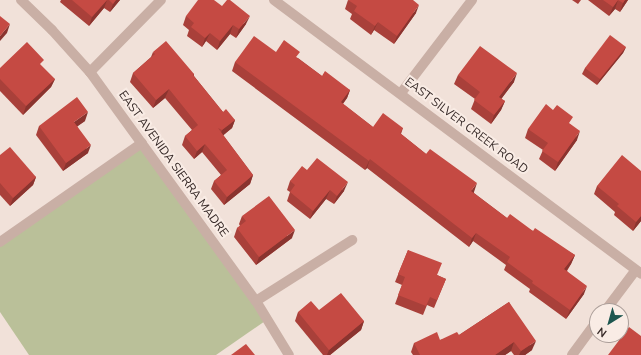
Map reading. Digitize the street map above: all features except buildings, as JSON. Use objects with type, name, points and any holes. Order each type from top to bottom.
[{"type":"street","name":"EAST AVENIDA SIERRA MADRE","points":[[21,0],[52,30],[90,72],[256,301],[290,355]]},
{"type":"street","points":[[90,72],[161,0]]},
{"type":"street","name":"EAST SILVER CREEK ROAD","points":[[274,0],[638,272]]},
{"type":"street","points":[[401,94],[472,0]]},
{"type":"street","points":[[0,242],[142,143]]},
{"type":"street","points":[[256,301],[352,240]]},
{"type":"street","points":[[612,303],[638,272]]},
{"type":"street","points":[[572,355],[589,332]]},
{"type":"green space","points":[[142,143],[268,319],[216,355],[29,355],[0,312],[0,242]]}]
